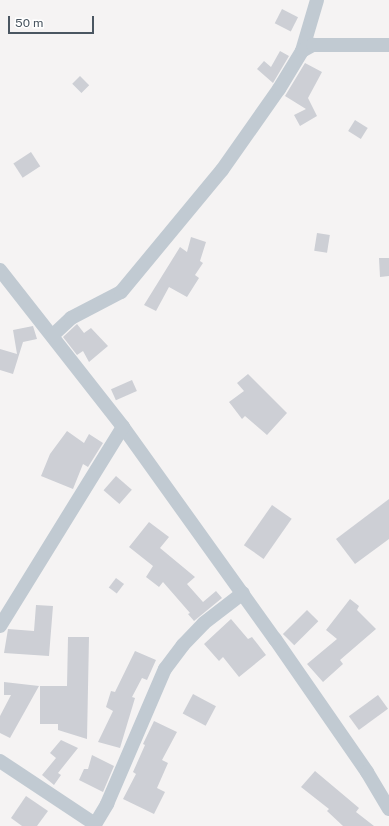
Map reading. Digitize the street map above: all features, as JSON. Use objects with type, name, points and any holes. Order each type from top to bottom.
[{"type":"street","points":[[53,334],[71,318],[120,292],[222,170],[279,89],[302,51],[317,0]]},
{"type":"street","points":[[302,51],[313,45],[389,45]]},
{"type":"street","points":[[0,270],[53,334],[124,427],[243,593],[367,772],[389,809]]},
{"type":"street","points":[[0,626],[124,427]]},
{"type":"street","points":[[0,761],[94,825],[107,804],[165,669],[183,645],[204,623],[243,593]]},
{"type":"building","points":[[282,9],[298,17],[291,31],[275,23]]},
{"type":"building","points":[[280,51],[289,56],[273,83],[257,69],[264,61],[271,67]]},
{"type":"building","points":[[305,63],[322,72],[308,98],[317,116],[300,126],[294,115],[306,109],[285,96]]},
{"type":"building","points":[[80,76],[89,85],[81,93],[72,84]]},
{"type":"building","points":[[355,120],[368,128],[361,139],[348,131]]},
{"type":"building","points":[[31,152],[40,166],[23,178],[13,163]]},
{"type":"building","points":[[317,233],[330,235],[327,253],[314,251]]},
{"type":"building","points":[[191,237],[206,242],[200,261],[203,263],[195,275],[199,278],[187,297],[169,287],[156,311],[144,305],[180,247],[187,252]]},
{"type":"building","points":[[379,258],[389,258],[389,276],[380,277]]},
{"type":"building","points":[[77,324],[84,333],[91,328],[108,346],[89,362],[83,351],[77,355],[63,337]]},
{"type":"building","points":[[33,326],[37,339],[23,342],[13,374],[0,370],[0,349],[17,354],[13,330]]},
{"type":"building","points":[[248,374],[287,413],[267,435],[245,416],[242,419],[229,402],[244,391],[237,383]]},
{"type":"building","points":[[132,380],[137,391],[116,400],[111,389]]},
{"type":"building","points":[[67,431],[84,443],[89,434],[103,443],[88,467],[83,464],[73,489],[41,476],[50,454]]},
{"type":"building","points":[[116,476],[132,490],[119,504],[104,490]]},
{"type":"building","points":[[389,499],[389,539],[355,564],[336,539]]},
{"type":"building","points":[[272,505],[292,519],[264,559],[244,545]]},
{"type":"building","points":[[149,522],[169,537],[160,548],[195,577],[187,584],[203,602],[216,591],[222,598],[194,621],[188,614],[190,613],[163,582],[159,587],[146,577],[153,566],[129,547]]},
{"type":"building","points":[[116,578],[124,584],[117,594],[109,588]]},
{"type":"building","points":[[350,599],[359,606],[357,610],[376,629],[340,660],[343,664],[323,682],[307,664],[337,639],[326,630]]},
{"type":"building","points":[[36,605],[53,606],[49,656],[4,653],[8,629],[34,631]]},
{"type":"building","points":[[307,610],[318,621],[294,645],[283,634]]},
{"type":"building","points":[[231,619],[248,639],[252,637],[266,655],[239,677],[223,657],[219,661],[204,644]]},
{"type":"building","points":[[68,637],[89,637],[87,739],[58,730],[58,724],[40,724],[40,686],[67,686]]},
{"type":"building","points":[[135,651],[156,660],[147,680],[142,678],[132,697],[135,698],[120,748],[98,742],[113,711],[106,707],[111,691],[115,692]]},
{"type":"building","points":[[4,682],[39,686],[10,738],[0,733],[0,716],[11,695],[4,695]]},
{"type":"building","points":[[193,694],[216,706],[206,726],[183,713]]},
{"type":"building","points":[[378,695],[388,709],[359,730],[349,716]]},
{"type":"building","points":[[154,721],[177,732],[162,760],[168,763],[157,788],[165,792],[154,814],[123,799],[136,774],[133,772],[145,745],[143,744]]},
{"type":"building","points":[[61,740],[78,748],[58,773],[61,775],[54,785],[42,775],[56,758],[50,753]]},
{"type":"building","points":[[92,755],[114,766],[103,792],[79,780],[84,769],[88,769]]},
{"type":"building","points":[[315,771],[359,808],[356,812],[374,826],[343,826],[327,811],[329,809],[301,787]]},
{"type":"building","points":[[26,796],[48,811],[37,826],[22,826],[11,818]]}]
